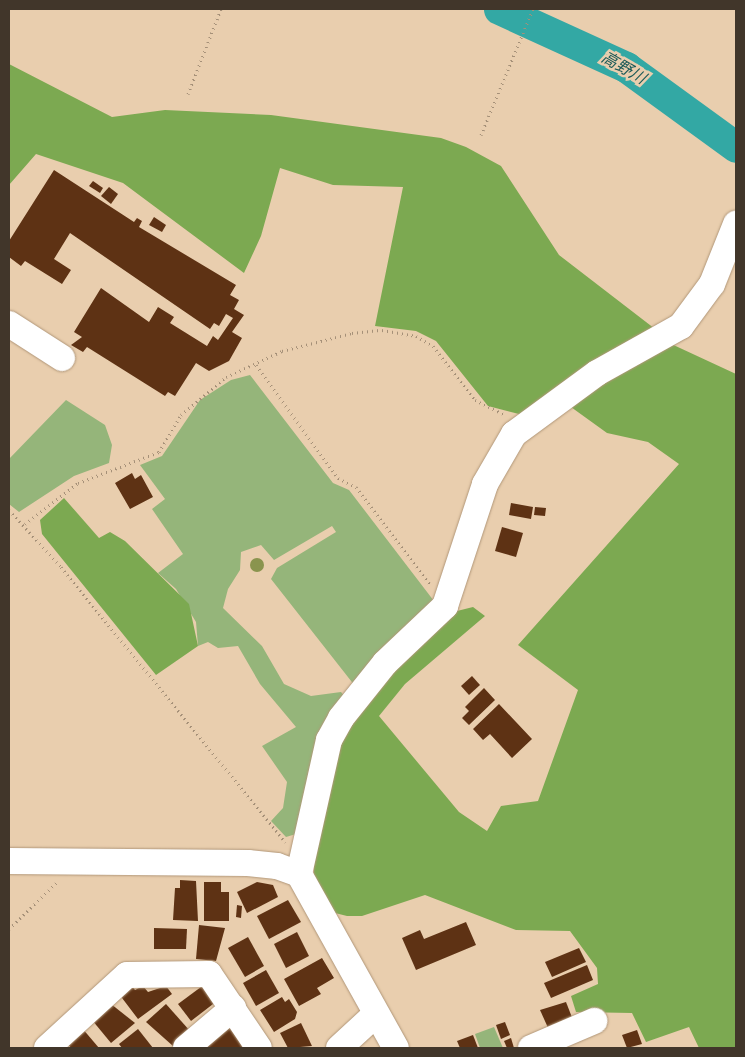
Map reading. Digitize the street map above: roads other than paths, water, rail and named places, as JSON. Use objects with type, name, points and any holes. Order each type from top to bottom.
[{"type":"street","points":[[396,1048],[376,1014],[300,868],[330,740],[340,718],[385,663],[445,606],[485,484],[526,421],[597,373],[681,326],[712,284],[736,224]]},
{"type":"street","points":[[9,324],[62,358]]},
{"type":"street","points":[[9,861],[248,863],[300,868]]},
{"type":"street","points":[[47,1048],[127,975],[209,974],[259,1048]]},
{"type":"street","points":[[186,1048],[233,1008]]},
{"type":"street","points":[[339,1048],[376,1014]]},
{"type":"street","points":[[531,1048],[594,1021]]},
{"type":"waterway","name":"高野川","points":[[499,9],[626,67],[736,147]]}]
